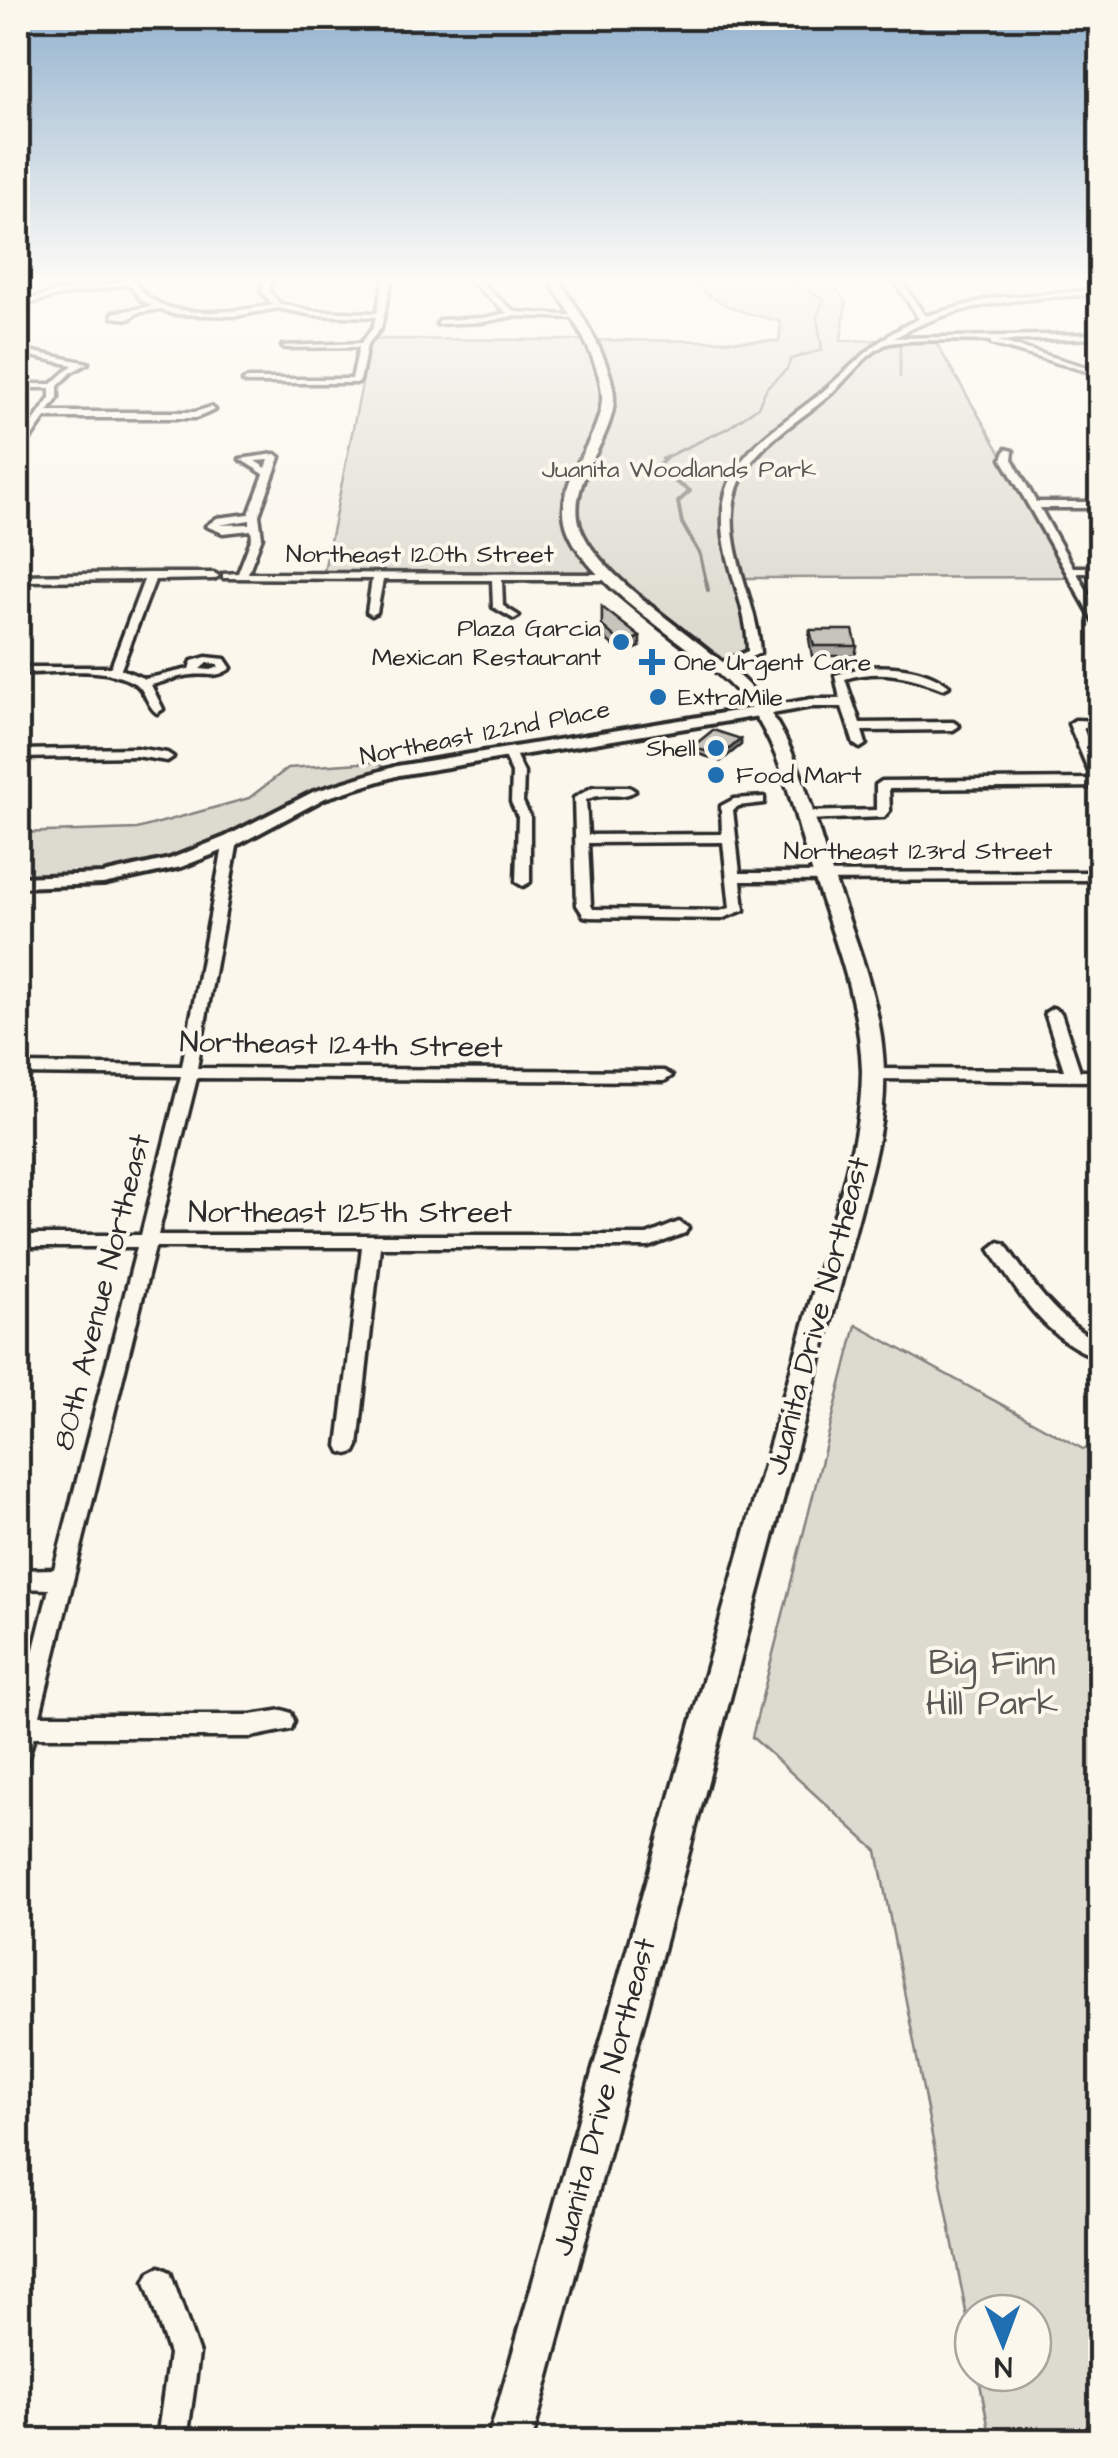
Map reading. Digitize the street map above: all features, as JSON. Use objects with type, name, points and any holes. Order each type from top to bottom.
[{"type":"main road","name":"Juanita Drive Northeast","points":[[510,2440],[841,1238],[867,1137],[873,1074],[858,985],[782,749],[760,712],[720,667],[612,577],[578,539],[571,500],[608,402],[608,393]]},
{"type":"street","points":[[18,450],[44,415],[54,393]]},
{"type":"street","points":[[720,667],[754,653],[728,525],[730,495],[742,468],[773,434],[828,393]]},
{"type":"street","points":[[44,415],[196,415],[212,410]]},
{"type":"street","points":[[1009,451],[1007,459],[1100,624]]},
{"type":"street","points":[[242,576],[257,537],[254,522],[269,473]]},
{"type":"street","points":[[1034,505],[1100,505]]},
{"type":"street","points":[[1071,570],[1100,570]]},
{"type":"street","points":[[114,670],[151,576]]},
{"type":"street","points":[[372,612],[378,576]]},
{"type":"street","points":[[497,577],[498,606],[514,616]]},
{"type":"street","name":"Northeast 120th Street","points":[[18,578],[612,577]]},
{"type":"street","points":[[18,670],[114,670],[144,682],[194,671]]},
{"type":"street","points":[[860,744],[844,703],[839,677],[851,672],[925,673],[943,686]]},
{"type":"street","points":[[144,682],[157,708]]},
{"type":"street","points":[[760,712],[811,703],[844,703]]},
{"type":"street","name":"Northeast 122nd Place","points":[[231,841],[319,795],[396,771],[760,712]]},
{"type":"street","points":[[804,816],[879,814],[884,810],[882,784],[1100,784],[1075,724],[1100,724]]},
{"type":"street","points":[[854,727],[952,726]]},
{"type":"street","points":[[18,754],[124,752],[167,757]]},
{"type":"street","points":[[508,752],[518,772],[517,802],[524,817],[523,882]]},
{"type":"street","points":[[629,791],[584,794],[582,838],[587,911],[721,915],[735,911],[739,904],[726,810],[734,803],[759,800]]},
{"type":"street","points":[[582,838],[729,838]]},
{"type":"street","points":[[18,882],[66,882],[138,873],[201,855],[231,841]]},
{"type":"street","name":"80th Avenue Northeast","points":[[18,1756],[190,1073],[231,841]]},
{"type":"street","name":"Northeast 123rd Street","points":[[735,877],[1100,876]]},
{"type":"street","points":[[1053,1013],[1074,1076]]},
{"type":"street","name":"Northeast 124th Street","points":[[18,1069],[664,1076]]},
{"type":"street","points":[[873,1074],[1100,1076]]},
{"type":"street","name":"Northeast 125th Street","points":[[18,1242],[649,1240],[679,1228]]},
{"type":"street","points":[[348,1446],[372,1240]]},
{"type":"street","points":[[999,1250],[1048,1318],[1074,1340],[1100,1350]]},
{"type":"street","points":[[18,1579],[60,1579]]},
{"type":"street","points":[[25,1726],[251,1726],[282,1720]]},
{"type":"street","points":[[160,2282],[184,2354],[172,2440]]},
{"type":"green space","name":"Juanita Woodlands Park","points":[[360,393],[965,393],[1073,577],[741,578],[754,653],[720,667],[612,577],[323,576]]},
{"type":"green space","points":[[374,762],[390,770],[356,780],[201,855],[66,882],[18,882],[18,833],[137,829],[249,798],[288,768]]},
{"type":"green space","name":"Big Finn Hill Park","points":[[856,1325],[1083,1449],[1100,1449],[1100,2440],[991,2440],[982,2393],[1053,2393],[1053,2293],[962,2293],[877,1851],[752,1737]]},
{"type":"building","points":[[602,607],[640,637],[623,644],[602,626]]},
{"type":"building","points":[[810,630],[853,630],[857,646],[814,646]]},
{"type":"building","name":"Shell","points":[[713,730],[741,739],[721,756],[692,747]]},
{"type":"waterway","points":[[662,459],[728,428],[758,407],[764,393]]},
{"type":"waterway","points":[[667,457],[655,469],[690,491],[678,502],[682,523],[700,555],[708,590]]},
{"type":"place","name":"Plaza Garcia Mexican Restaurant","points":[[621,642]]},
{"type":"place","name":"One Urgent Care","points":[[652,662]]},
{"type":"place","name":"ExtraMile","points":[[658,697]]},
{"type":"place","name":"Shell","points":[[716,748]]},
{"type":"place","name":"Food Mart","points":[[716,775]]}]
